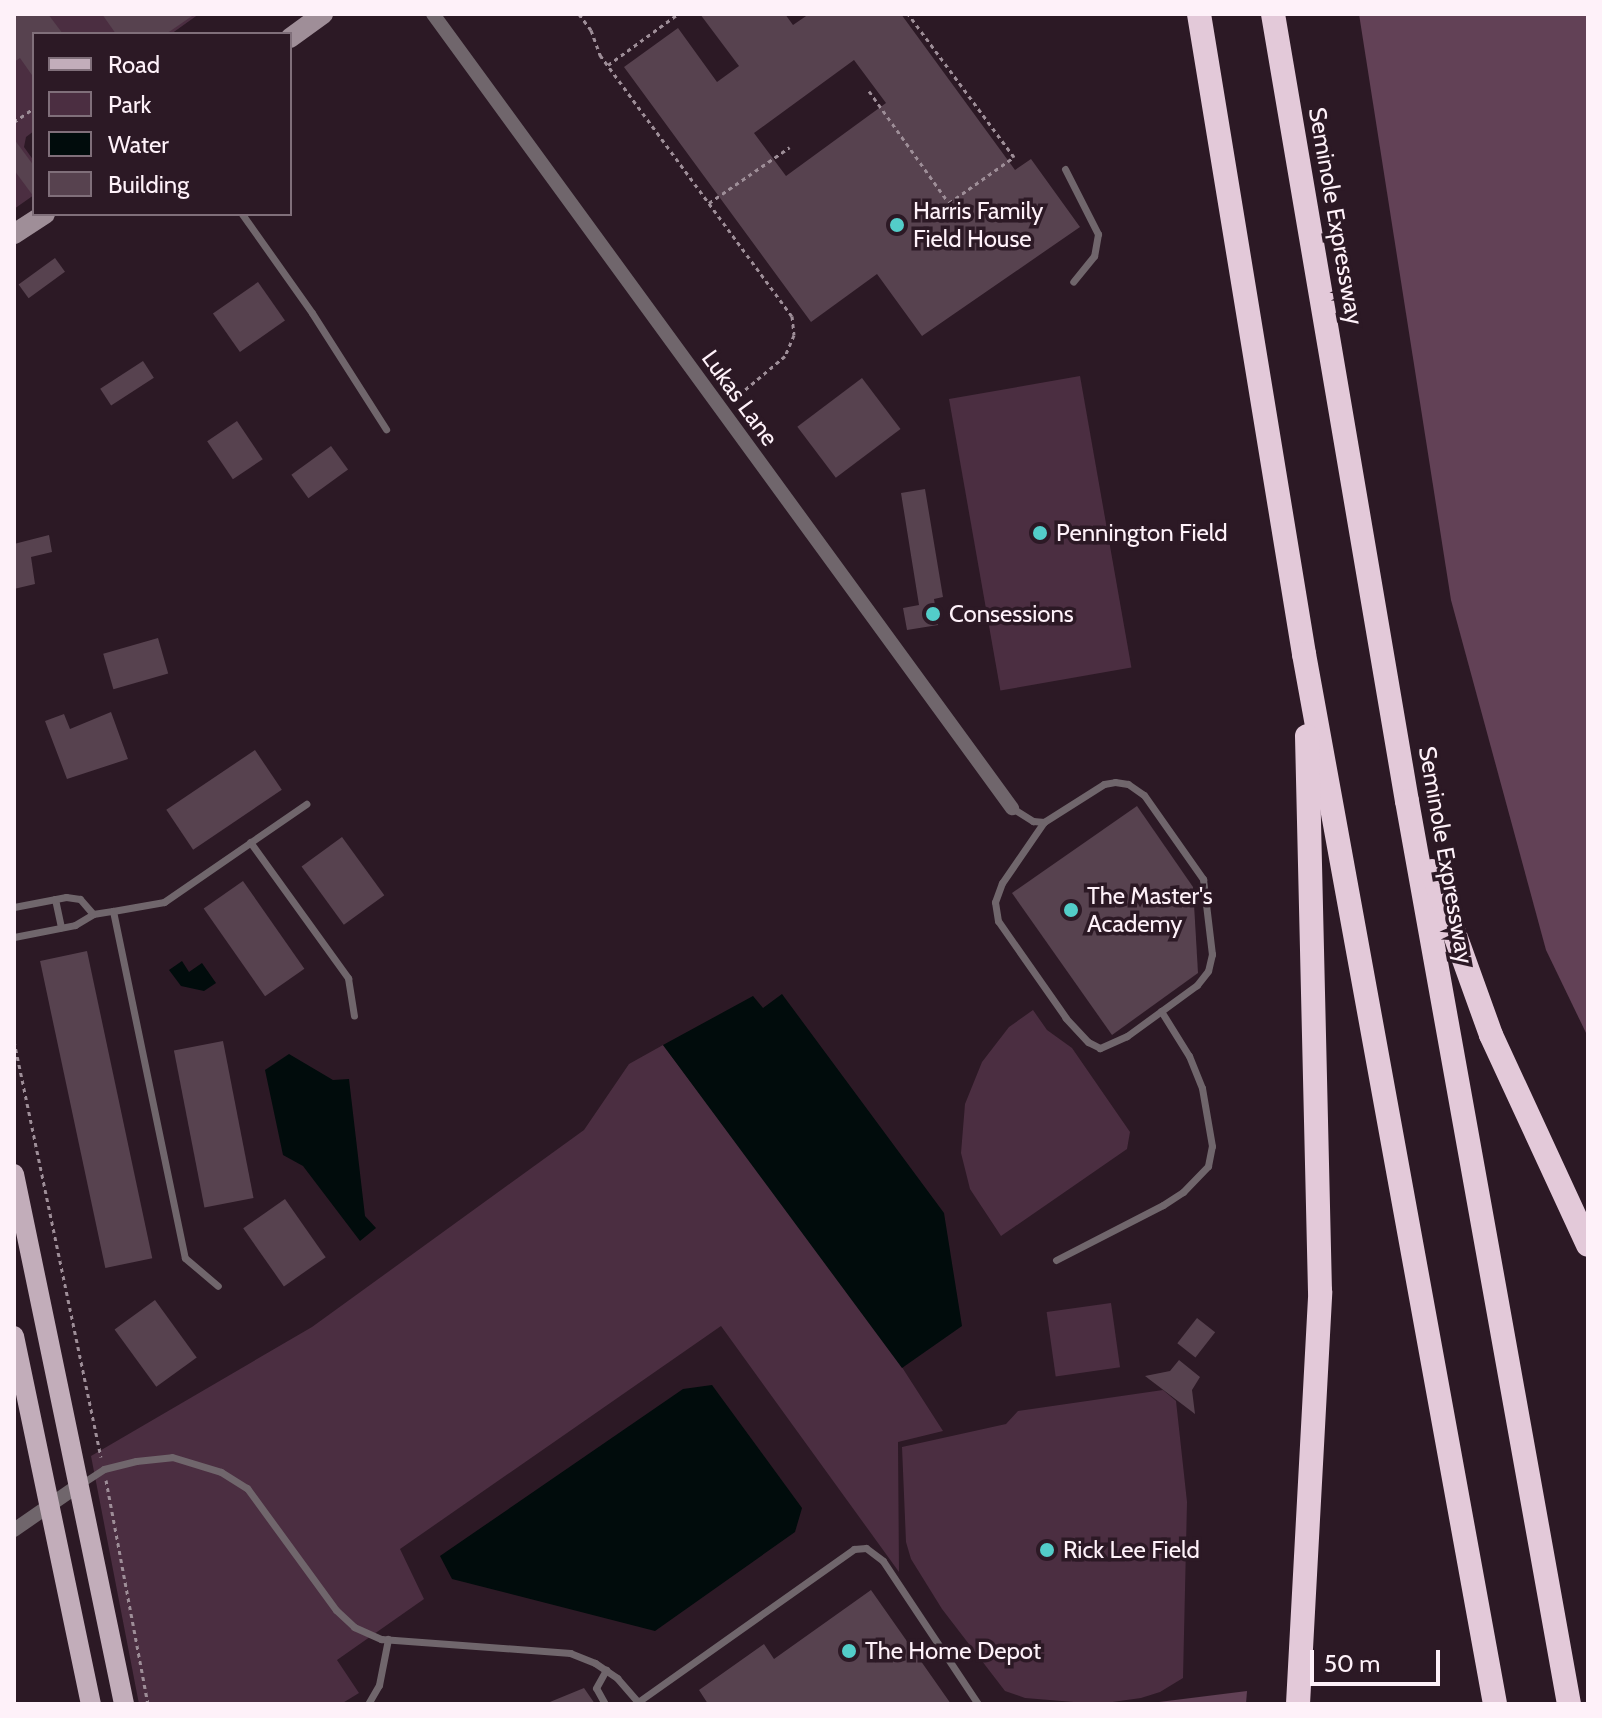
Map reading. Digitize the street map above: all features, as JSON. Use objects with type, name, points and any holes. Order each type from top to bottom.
[{"type":"highway","points":[[1199,14],[1304,654],[1495,1704]]},
{"type":"highway","name":"Seminole Expressway","points":[[1273,14],[1407,801],[1569,1704]]},
{"type":"highway","points":[[1298,1704],[1320,1292],[1304,654]]},
{"type":"highway","points":[[1407,801],[1491,1035],[1588,1245]]},
{"type":"main road","points":[[14,1174],[124,1704]]},
{"type":"main road","points":[[14,1336],[91,1704]]},
{"type":"street","points":[[292,37],[323,14]]},
{"type":"street","name":"Lukas Lane","points":[[433,14],[1012,808]]},
{"type":"street","points":[[14,234],[42,216]]},
{"type":"street","points":[[14,1530],[79,1485]]},
{"type":"lane","points":[[1065,169],[1096,224],[1098,234],[1094,256],[1073,282]]},
{"type":"lane","points":[[243,216],[312,313],[386,429]]},
{"type":"lane","points":[[1104,784],[1128,784],[1144,795],[1203,879],[1211,964],[1197,985],[1161,1011],[1105,1048],[1095,1047],[1066,1018],[998,921],[995,902],[1002,883],[1044,822],[1104,784]]},
{"type":"lane","points":[[14,937],[75,925],[93,914],[164,902],[306,804]]},
{"type":"lane","points":[[1012,808],[1033,821],[1044,822]]},
{"type":"lane","points":[[250,842],[348,978],[354,1016]]},
{"type":"lane","points":[[14,907],[55,899],[80,899],[93,914]]},
{"type":"lane","points":[[55,899],[61,927]]},
{"type":"lane","points":[[113,911],[185,1258],[218,1286]]},
{"type":"lane","points":[[1056,1260],[1163,1205],[1183,1192],[1208,1166],[1212,1146],[1202,1088],[1189,1056],[1161,1011]]},
{"type":"lane","points":[[79,1485],[104,1469],[160,1458],[198,1463],[221,1472],[247,1488],[336,1610],[354,1627],[388,1639],[570,1653],[606,1670],[639,1703],[854,1549],[866,1548],[883,1561],[978,1704]]},
{"type":"lane","points":[[368,1704],[379,1685],[388,1639]]},
{"type":"lane","points":[[605,1704],[596,1688],[606,1670]]},
{"type":"path","points":[[579,14],[608,65],[793,322],[792,344],[785,356],[748,384],[733,402]]},
{"type":"path","points":[[608,65],[678,14]]},
{"type":"path","points":[[869,91],[949,203],[1014,157],[908,14]]},
{"type":"path","points":[[14,122],[32,109]]},
{"type":"path","points":[[709,203],[790,147]]},
{"type":"path","points":[[14,1041],[99,1448]]},
{"type":"path","points":[[108,1487],[148,1704]]},
{"type":"green space","points":[[14,14],[199,14],[174,32],[32,32],[32,132],[26,137],[24,147],[32,158],[32,196],[14,209]]},
{"type":"green space","name":"Pennington Field","points":[[1080,376],[1131,668],[1000,691],[949,399]]},
{"type":"green space","points":[[1033,1010],[1047,1030],[1072,1048],[1130,1132],[1127,1149],[1001,1236],[970,1189],[961,1153],[965,1104],[982,1062],[1009,1027]]},
{"type":"green space","points":[[663,1045],[880,1333],[943,1431],[898,1442],[899,1572],[721,1326],[400,1549],[424,1599],[337,1660],[359,1693],[341,1704],[139,1704],[91,1456],[312,1327],[584,1130],[629,1064]]},
{"type":"green space","points":[[1111,1303],[1120,1367],[1056,1376],[1047,1312]]},
{"type":"green space","name":"Rick Lee Field","points":[[1163,1390],[1176,1401],[1187,1502],[1183,1678],[1160,1692],[1141,1698],[1098,1704],[1025,1698],[1005,1691],[942,1609],[911,1559],[906,1542],[902,1447],[1006,1424],[1018,1411]]},
{"type":"shaded area","points":[[1359,14],[1588,14],[1588,1037],[1546,950],[1451,600]]},
{"type":"shaded area","points":[[1247,1691],[1246,1704],[1143,1704]]},
{"type":"water","points":[[182,961],[189,972],[202,963],[216,983],[204,991],[181,986],[169,970]]},
{"type":"water","points":[[782,994],[944,1213],[962,1326],[902,1368],[663,1045],[753,996],[763,1008]]},
{"type":"water","points":[[289,1054],[333,1080],[349,1079],[365,1216],[376,1228],[360,1241],[303,1166],[283,1155],[265,1070]]},
{"type":"water","points":[[712,1385],[802,1508],[795,1532],[655,1631],[452,1579],[440,1556],[683,1389]]},
{"type":"building","points":[[14,14],[48,14],[62,32],[32,32],[32,75],[20,58],[14,62]]},
{"type":"building","points":[[102,14],[195,14],[169,32],[115,32]]},
{"type":"building","points":[[700,14],[785,14],[793,25],[809,14],[901,14],[1015,170],[1031,159],[1080,227],[922,336],[877,274],[811,322],[624,67],[678,28],[717,82],[739,66]],"holes":[[[854,60],[886,103],[786,176],[754,133]]]},
{"type":"building","points":[[14,139],[32,163],[32,194],[14,170]]},
{"type":"building","points":[[55,258],[65,272],[29,298],[19,284]]},
{"type":"building","points":[[258,282],[285,321],[240,352],[213,314]]},
{"type":"building","points":[[143,361],[154,378],[111,406],[100,389]]},
{"type":"building","points":[[862,378],[901,429],[836,478],[797,427]]},
{"type":"building","points":[[237,421],[263,459],[233,479],[207,441]]},
{"type":"building","points":[[331,446],[348,469],[308,498],[291,475]]},
{"type":"building","points":[[925,489],[943,597],[934,599],[938,625],[907,630],[903,608],[919,605],[901,493]]},
{"type":"building","points":[[49,535],[52,552],[31,557],[35,584],[14,589],[14,544]]},
{"type":"building","points":[[158,638],[168,674],[113,689],[103,654]]},
{"type":"building","points":[[111,712],[128,759],[67,779],[45,721],[64,714],[70,729]]},
{"type":"building","points":[[255,750],[282,790],[193,850],[166,810]]},
{"type":"building","points":[[1137,806],[1193,887],[1198,973],[1112,1035],[1012,893]]},
{"type":"building","points":[[342,837],[384,895],[344,925],[302,866]]},
{"type":"building","points":[[243,881],[304,969],[265,996],[204,909]]},
{"type":"building","points":[[87,951],[152,1258],[105,1268],[40,961]]},
{"type":"building","points":[[223,1041],[254,1198],[204,1208],[174,1051]]},
{"type":"building","points":[[285,1199],[326,1257],[284,1286],[243,1228]]},
{"type":"building","points":[[155,1300],[197,1357],[156,1387],[115,1329]]},
{"type":"building","points":[[1197,1318],[1215,1332],[1195,1357],[1177,1343]]},
{"type":"building","points":[[1179,1360],[1200,1377],[1192,1390],[1195,1414],[1145,1376],[1170,1371]]},
{"type":"building","name":"The Home Depot","points":[[871,1590],[951,1704],[708,1704],[699,1690],[764,1644],[774,1659]]},
{"type":"building","points":[[584,1688],[595,1704],[545,1704]]},
{"type":"place","name":"Harris Family Field House","points":[[897,225]]},
{"type":"place","name":"Pennington Field","points":[[1040,533]]},
{"type":"place","name":"Consessions","points":[[933,614]]},
{"type":"place","name":"The Master's Academy","points":[[1071,910]]},
{"type":"place","name":"Rick Lee Field","points":[[1047,1550]]},
{"type":"place","name":"The Home Depot","points":[[849,1651]]}]
